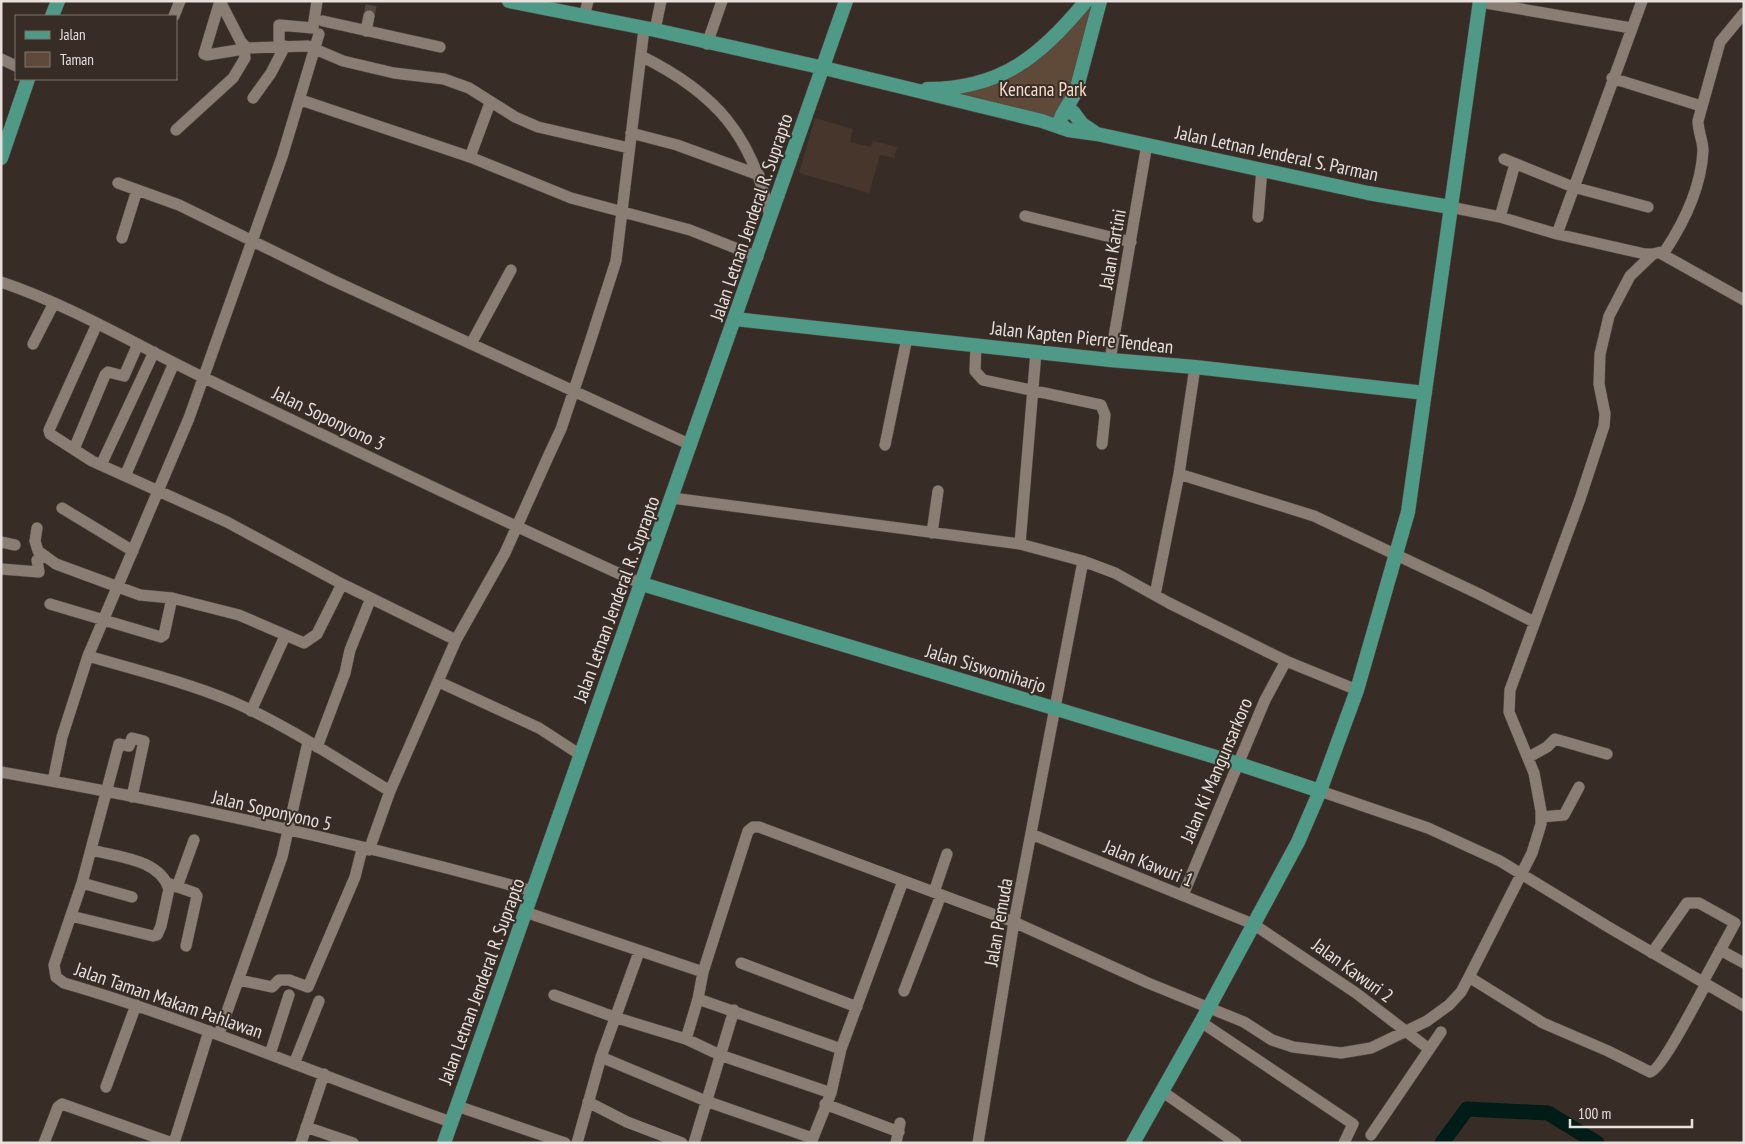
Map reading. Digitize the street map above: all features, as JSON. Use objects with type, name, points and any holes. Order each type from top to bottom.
[{"type":"main road","points":[[509,1],[824,68],[1042,121],[1070,116],[1097,134]]},
{"type":"main road","name":"Jalan Letnan Jenderal R. Suprapto","points":[[444,1143],[534,891],[579,754],[642,584],[758,257],[846,1]]},
{"type":"main road","points":[[904,88],[964,86],[997,77],[1023,64],[1051,40],[1086,1]]},
{"type":"main road","points":[[1066,129],[1076,127],[1070,116],[1072,102],[1100,1]]},
{"type":"main road","points":[[1133,1143],[1202,1022],[1298,842],[1320,791],[1357,690],[1408,512],[1479,1]]},
{"type":"main road","points":[[1,158],[6,127],[28,80]]},
{"type":"main road","name":"Jalan Letnan Jenderal S. Parman","points":[[1042,121],[1066,129],[1147,144],[1368,193],[1450,207]]},
{"type":"main road","name":"Jalan Kapten Pierre Tendean","points":[[735,319],[1425,393]]},
{"type":"main road","name":"Jalan Siswomiharjo","points":[[642,584],[1239,764],[1320,791]]},
{"type":"street","points":[[174,15],[180,1]]},
{"type":"street","points":[[176,130],[233,78],[245,58],[246,49],[220,1]]},
{"type":"street","points":[[220,1],[204,54],[282,46],[308,46],[344,61],[394,73],[444,79],[469,88],[490,103],[538,127],[629,148]]},
{"type":"street","points":[[253,98],[271,73],[282,46],[279,25],[313,28],[317,1]]},
{"type":"street","points":[[584,17],[588,1]]},
{"type":"street","points":[[239,980],[272,988],[279,980],[290,980],[308,987],[456,640],[517,527],[561,429],[616,260],[641,56],[661,1]]},
{"type":"street","points":[[708,44],[722,1]]},
{"type":"street","points":[[1479,1],[1631,28]]},
{"type":"street","points":[[1557,234],[1612,78],[1642,1]]},
{"type":"street","points":[[1450,207],[1500,217],[1557,234],[1645,254],[1666,251],[1692,199],[1703,148],[1698,131],[1701,106],[1720,42],[1744,13]]},
{"type":"street","points":[[366,31],[369,16]]},
{"type":"street","points":[[323,21],[440,47]]},
{"type":"street","points":[[53,781],[62,737],[88,656],[189,418],[301,100],[319,34]]},
{"type":"street","points":[[641,56],[684,79],[708,98],[730,122],[750,154],[759,175],[770,219]]},
{"type":"street","points":[[1,59],[15,66]]},
{"type":"street","points":[[1612,78],[1701,106]]},
{"type":"street","points":[[301,100],[470,157],[571,198],[690,230],[758,257]]},
{"type":"street","points":[[470,157],[490,103]]},
{"type":"street","points":[[631,133],[677,145],[759,175]]},
{"type":"street","name":"Jalan Kartini","points":[[1110,360],[1147,144]]},
{"type":"street","points":[[1500,217],[1510,161],[1573,187],[1648,207]]},
{"type":"street","points":[[1258,217],[1262,170]]},
{"type":"street","points":[[118,183],[179,206],[253,240],[332,280],[472,342],[573,392],[691,445]]},
{"type":"street","points":[[122,238],[137,190]]},
{"type":"street","points":[[1025,216],[1131,242]]},
{"type":"street","points":[[1657,253],[1744,300]]},
{"type":"street","points":[[686,1039],[698,999],[703,972],[748,831],[753,827],[759,827],[1014,922],[1244,1022],[1281,1044],[1327,1052],[1356,1052],[1371,1048],[1427,1021],[1449,1005],[1461,992],[1538,839],[1541,817],[1538,794],[1529,757],[1510,712],[1510,690],[1580,498],[1604,426],[1605,414],[1599,384],[1600,354],[1609,316],[1617,296],[1630,276],[1657,253]]},
{"type":"street","points":[[472,342],[511,270]]},
{"type":"street","name":"Jalan Soponyono 3","points":[[1,282],[54,303],[202,377],[517,527],[642,584]]},
{"type":"street","points":[[33,344],[54,303]]},
{"type":"street","points":[[97,324],[49,431],[50,434],[101,465],[227,522],[342,584],[456,640]]},
{"type":"street","points":[[885,445],[907,338]]},
{"type":"street","points":[[74,449],[105,375],[108,372],[124,376],[138,344]]},
{"type":"street","points":[[976,345],[975,371],[978,377],[983,380],[1101,405],[1105,415],[1102,444]]},
{"type":"street","points":[[101,465],[154,352]]},
{"type":"street","points":[[1020,544],[1036,352]]},
{"type":"street","points":[[125,476],[174,363]]},
{"type":"street","points":[[1155,595],[1180,474],[1195,367]]},
{"type":"street","points":[[1180,474],[1314,516],[1397,554],[1534,622]]},
{"type":"street","points":[[932,533],[938,491]]},
{"type":"street","points":[[672,498],[1020,544],[1083,561],[1115,573],[1286,662],[1357,690]]},
{"type":"street","points":[[62,508],[133,551]]},
{"type":"street","points":[[37,528],[36,547],[43,556],[56,564],[140,595],[172,598],[239,615],[304,643],[310,641],[317,634],[342,584]]},
{"type":"street","points":[[1,542],[15,545]]},
{"type":"street","points":[[1,569],[37,572],[37,560],[43,556]]},
{"type":"street","name":"Jalan Pemuda","points":[[978,1143],[1014,922],[1057,709],[1083,561]]},
{"type":"street","points":[[50,604],[163,637],[172,598]]},
{"type":"street","points":[[44,1143],[58,1107],[62,1104],[173,1143],[214,1032],[239,980],[282,858],[313,745],[346,673],[350,650],[371,598]]},
{"type":"street","points":[[251,711],[285,636]]},
{"type":"street","points":[[88,656],[184,684],[251,711],[313,745],[390,792]]},
{"type":"street","name":"Jalan Ki Mangunsarkoro","points":[[1183,895],[1265,700],[1286,662]]},
{"type":"street","points":[[439,682],[539,728],[579,754]]},
{"type":"street","name":"Jalan Taman Makam Pahlawan","points":[[132,797],[144,741],[132,738],[129,746],[119,744],[92,850],[54,965],[56,977],[64,983],[214,1032],[294,1064],[451,1122]]},
{"type":"street","points":[[1529,757],[1547,747],[1555,739],[1607,754]]},
{"type":"street","name":"Jalan Soponyono 5","points":[[1,772],[132,797],[288,831],[463,872],[534,891]]},
{"type":"street","points":[[1541,817],[1564,815],[1579,787]]},
{"type":"street","points":[[1320,791],[1465,843],[1500,861],[1744,1006]]},
{"type":"street","name":"Jalan Kawuri 1","points":[[1031,834],[1253,924]]},
{"type":"street","points":[[71,916],[157,935],[172,885],[194,840]]},
{"type":"street","points":[[92,850],[140,862],[155,869],[172,885],[197,896],[186,946]]},
{"type":"street","points":[[904,991],[937,894],[947,854]]},
{"type":"street","points":[[600,1057],[706,1101],[811,1141],[828,1099],[841,1049],[902,881]]},
{"type":"street","points":[[82,882],[132,897]]},
{"type":"street","points":[[1469,977],[1543,1024],[1653,1072],[1669,1049],[1735,923],[1699,903],[1691,902],[1684,905],[1652,953]]},
{"type":"street","points":[[525,912],[703,972]]},
{"type":"street","name":"Jalan Kawuri 2","points":[[1253,924],[1341,982],[1429,1049]]},
{"type":"street","points":[[1720,950],[1744,963]]},
{"type":"street","points":[[577,1143],[600,1057],[639,952]]},
{"type":"street","points":[[740,963],[857,1008]]},
{"type":"street","points":[[554,994],[614,1017],[686,1039],[720,1055],[828,1099],[898,1133]]},
{"type":"street","points":[[270,1054],[289,995]]},
{"type":"street","points":[[698,999],[841,1049]]},
{"type":"street","points":[[294,1064],[319,1001]]},
{"type":"street","points":[[106,1087],[136,1005]]},
{"type":"street","points":[[694,1143],[734,1010]]},
{"type":"street","points":[[1202,1022],[1374,1137],[1441,1032]]},
{"type":"street","points":[[301,1143],[324,1074]]},
{"type":"street","points":[[1163,1092],[1236,1143]]},
{"type":"street","points":[[588,1102],[627,1122],[682,1143]]},
{"type":"street","points":[[456,1106],[564,1143]]},
{"type":"street","points":[[1344,1143],[1354,1124]]},
{"type":"street","points":[[306,1127],[353,1143]]},
{"type":"shaded area","points":[[815,118],[853,129],[850,142],[871,147],[873,141],[897,147],[894,158],[880,155],[869,193],[799,173]]},
{"type":"green space","name":"Kencana Park","points":[[1087,1],[1100,1],[1076,91],[1056,118],[939,90],[997,78]]},
{"type":"waterway","points":[[1442,1143],[1467,1109],[1548,1113],[1597,1143]]},
{"type":"tunnel","points":[[369,16],[372,1]]}]
